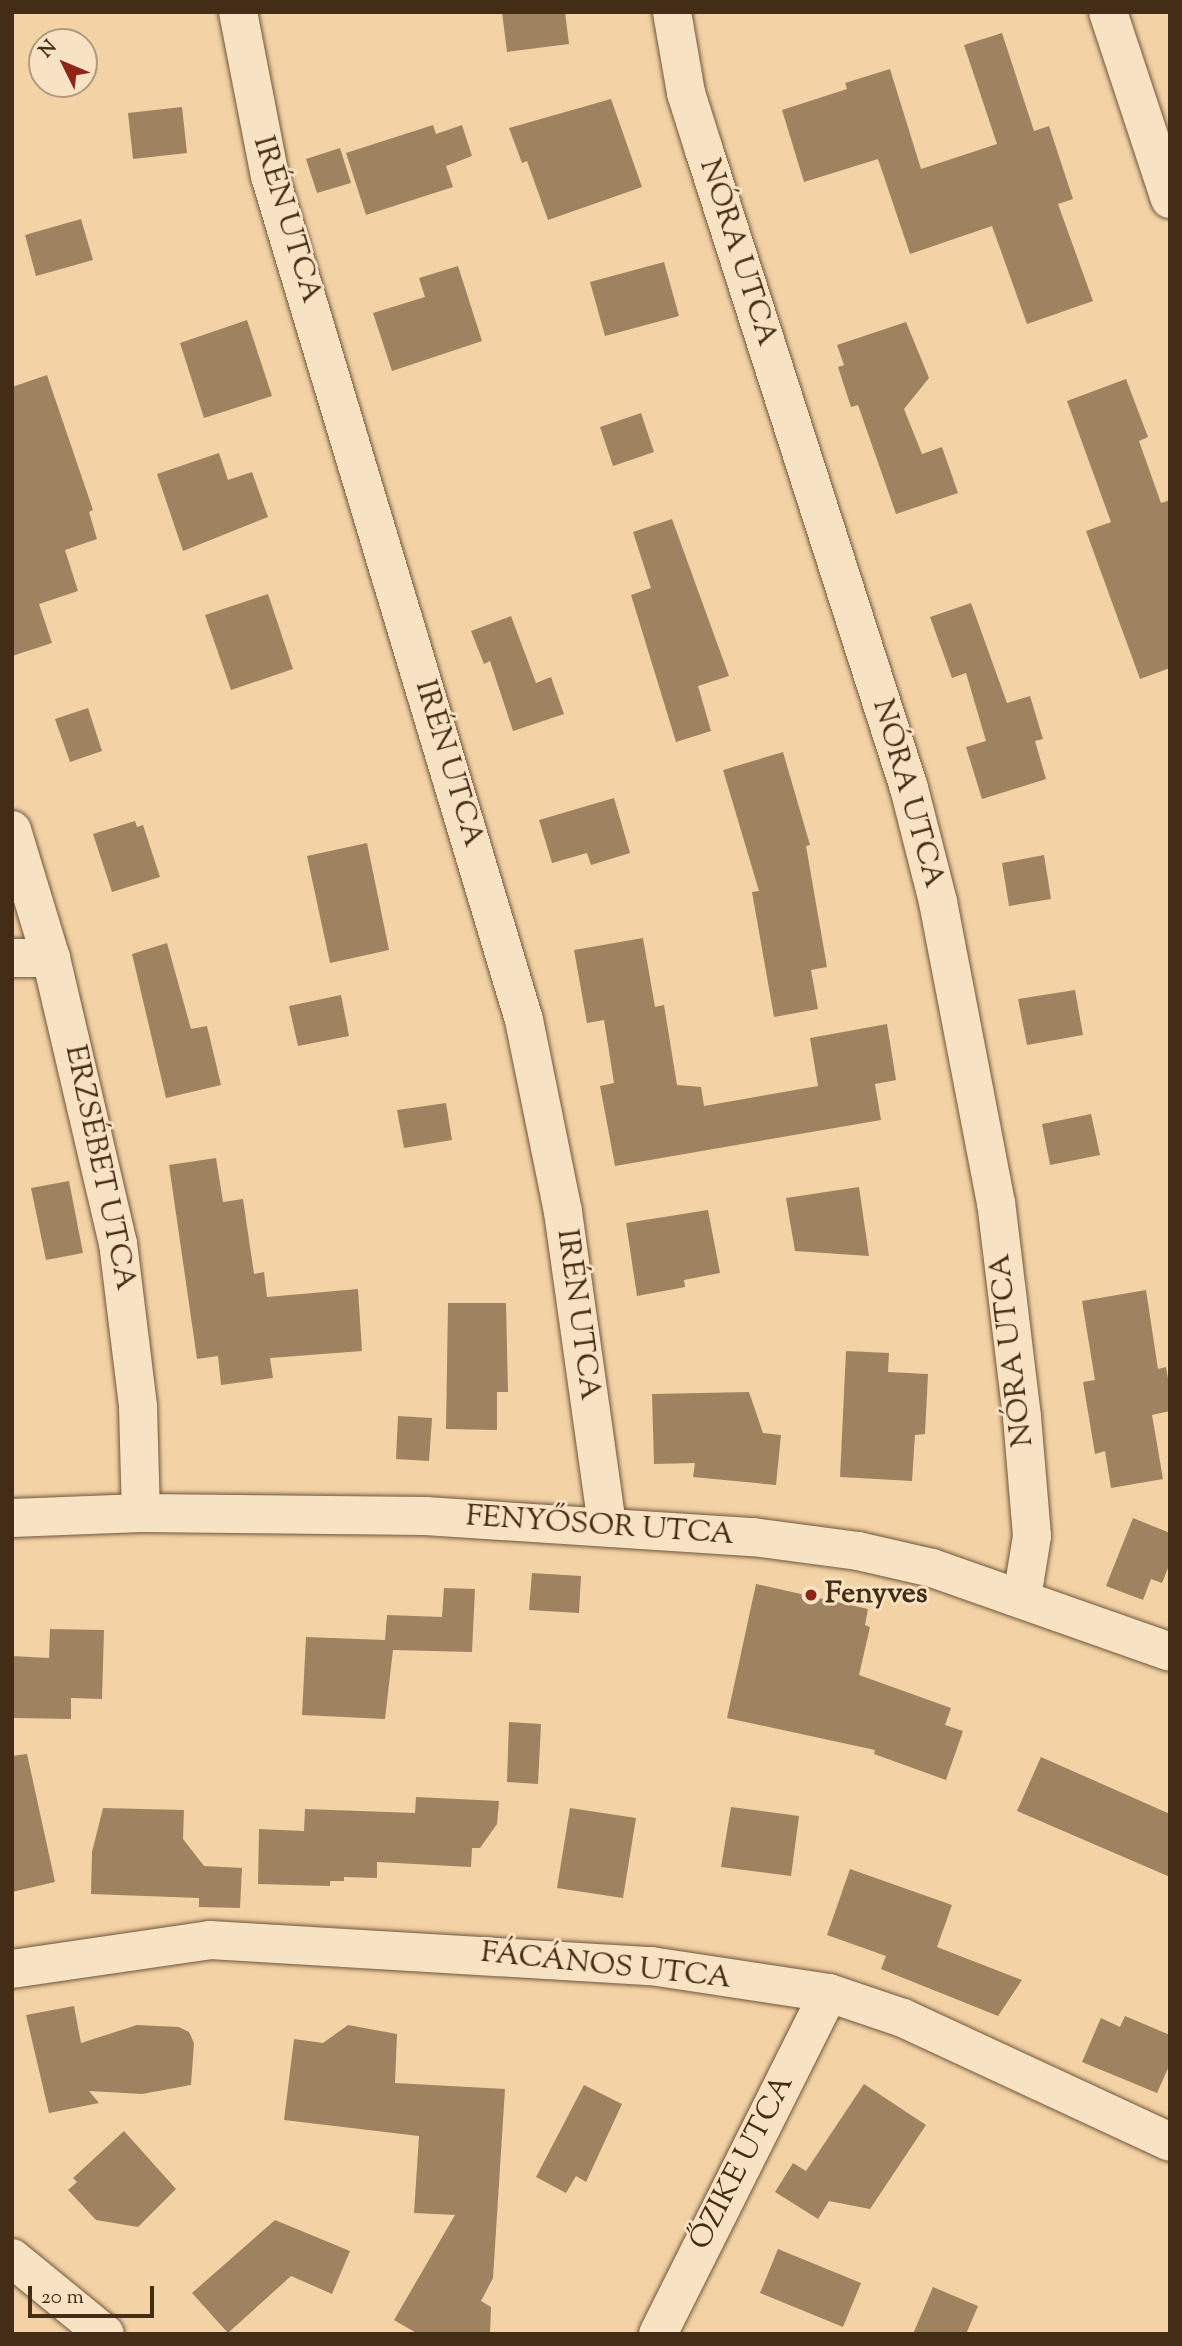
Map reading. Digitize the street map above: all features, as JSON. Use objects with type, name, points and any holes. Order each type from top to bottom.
[{"type":"street","name":"IRÉN UTCA","points":[[238,12],[270,176],[524,1020],[563,1212],[607,1527]]},
{"type":"street","name":"NÓRA UTCA","points":[[672,12],[687,93],[704,150],[909,788],[938,902],[996,1202],[1022,1417],[1032,1536],[1022,1598]]},
{"type":"street","points":[[1108,12],[1170,199]]},
{"type":"street","name":"ERZSÉBET UTCA","points":[[12,830],[51,958],[118,1243],[138,1407],[141,1513]]},
{"type":"street","points":[[12,958],[51,958]]},
{"type":"street","name":"FENYŐSOR UTCA","points":[[12,1518],[141,1513],[425,1516],[753,1537],[858,1551],[932,1568],[1170,1652]]},
{"type":"street","name":"FÁCÁNOS UTCA","points":[[12,1969],[210,1940],[650,1966],[829,1993],[903,2018],[1170,2142]]},
{"type":"street","name":"ŐZIKE UTCA","points":[[658,2334],[829,1993]]},
{"type":"street","points":[[12,2258],[105,2334]]},
{"type":"building","points":[[502,12],[565,12],[569,44],[507,52]]},
{"type":"building","points":[[1002,33],[1034,131],[1049,126],[1073,199],[1058,204],[1093,301],[1027,324],[992,226],[910,254],[878,159],[804,182],[782,110],[847,89],[845,83],[890,69],[921,169],[997,144],[964,45]]},
{"type":"building","points":[[611,99],[642,187],[548,220],[527,161],[522,163],[509,128]]},
{"type":"building","points":[[182,107],[187,153],[133,159],[128,113]]},
{"type":"building","points":[[433,125],[436,134],[462,125],[472,156],[446,166],[453,187],[366,215],[346,153]]},
{"type":"building","points":[[340,148],[351,183],[317,193],[306,159]]},
{"type":"building","points":[[81,219],[93,260],[36,276],[25,235]]},
{"type":"building","points":[[664,262],[679,316],[605,336],[590,282]]},
{"type":"building","points":[[458,266],[482,341],[392,371],[373,313],[425,297],[419,278]]},
{"type":"building","points":[[247,320],[272,396],[204,418],[180,343]]},
{"type":"building","points":[[906,322],[929,378],[904,409],[922,454],[942,447],[958,493],[896,514],[858,405],[851,407],[838,367],[844,365],[837,345]]},
{"type":"building","points":[[47,375],[93,510],[89,512],[97,539],[65,550],[78,591],[39,604],[52,643],[12,656],[12,387]]},
{"type":"building","points":[[1126,379],[1148,437],[1139,441],[1161,503],[1170,500],[1170,668],[1140,679],[1086,531],[1111,522],[1067,401]]},
{"type":"building","points":[[641,413],[654,452],[613,466],[600,427]]},
{"type":"building","points":[[219,453],[228,480],[252,472],[268,517],[183,551],[157,474]]},
{"type":"building","points":[[672,519],[729,676],[698,686],[711,731],[676,742],[631,595],[651,588],[633,532]]},
{"type":"building","points":[[268,594],[293,669],[231,690],[205,615]]},
{"type":"building","points":[[971,603],[1007,703],[1030,696],[1043,739],[1035,741],[1046,779],[982,799],[966,747],[986,741],[966,673],[952,678],[930,617]]},
{"type":"building","points":[[511,616],[536,683],[551,677],[564,714],[513,731],[490,661],[484,664],[471,631]]},
{"type":"building","points":[[88,708],[102,751],[70,762],[55,719]]},
{"type":"building","points":[[783,752],[810,845],[806,846],[827,967],[811,970],[818,1009],[774,1017],[752,892],[759,891],[723,770]]},
{"type":"building","points":[[614,798],[630,853],[591,865],[587,853],[552,863],[539,820]]},
{"type":"building","points":[[135,821],[137,827],[143,825],[160,877],[112,892],[93,834]]},
{"type":"building","points":[[367,843],[389,950],[330,963],[307,856]]},
{"type":"building","points":[[1044,855],[1051,899],[1009,906],[1002,863]]},
{"type":"building","points":[[643,938],[655,1007],[664,1005],[677,1085],[701,1087],[704,1106],[818,1086],[810,1038],[887,1024],[896,1080],[875,1084],[881,1120],[615,1166],[600,1086],[614,1083],[604,1020],[587,1023],[574,950]]},
{"type":"building","points":[[167,943],[191,1029],[207,1026],[221,1085],[166,1098],[132,954]]},
{"type":"building","points":[[1075,990],[1083,1035],[1027,1045],[1018,999]]},
{"type":"building","points":[[341,995],[349,1036],[298,1046],[289,1006]]},
{"type":"building","points":[[446,1103],[452,1140],[404,1148],[397,1110]]},
{"type":"building","points":[[1091,1114],[1100,1155],[1050,1165],[1042,1124]]},
{"type":"building","points":[[216,1158],[223,1202],[243,1199],[254,1274],[264,1272],[267,1297],[358,1289],[362,1351],[270,1358],[273,1378],[221,1385],[218,1356],[197,1359],[169,1165]]},
{"type":"building","points":[[69,1181],[83,1253],[46,1260],[31,1188]]},
{"type":"building","points":[[859,1187],[869,1256],[795,1251],[786,1198]]},
{"type":"building","points":[[708,1210],[720,1273],[684,1280],[685,1287],[637,1296],[626,1223]]},
{"type":"building","points":[[1146,1290],[1158,1369],[1166,1367],[1170,1390],[1170,1411],[1152,1415],[1163,1479],[1111,1488],[1105,1451],[1095,1454],[1083,1382],[1095,1380],[1082,1301]]},
{"type":"building","points":[[448,1303],[506,1303],[508,1392],[497,1392],[497,1430],[446,1429]]},
{"type":"building","points":[[846,1351],[889,1353],[888,1372],[928,1374],[925,1434],[915,1435],[912,1481],[840,1477]]},
{"type":"building","points":[[749,1392],[763,1433],[781,1435],[776,1485],[693,1477],[695,1463],[654,1464],[652,1394]]},
{"type":"building","points":[[398,1416],[432,1418],[429,1461],[396,1459]]},
{"type":"building","points":[[1133,1518],[1170,1533],[1170,1563],[1162,1583],[1151,1579],[1143,1600],[1106,1586]]},
{"type":"building","points":[[532,1573],[581,1576],[579,1613],[529,1610]]},
{"type":"building","points":[[756,1584],[868,1609],[865,1625],[870,1627],[859,1675],[951,1708],[945,1725],[963,1731],[946,1780],[874,1754],[875,1750],[727,1718]]},
{"type":"building","points":[[444,1588],[475,1589],[472,1652],[393,1650],[385,1719],[302,1715],[306,1637],[385,1640],[387,1615],[442,1617]]},
{"type":"building","points":[[50,1629],[104,1630],[102,1699],[71,1698],[71,1719],[12,1718],[12,1656],[49,1658]]},
{"type":"building","points":[[509,1722],[541,1724],[538,1784],[507,1782]]},
{"type":"building","points":[[27,1754],[55,1882],[12,1892],[12,1756]]},
{"type":"building","points":[[1041,1757],[1170,1814],[1170,1877],[1017,1811]]},
{"type":"building","points":[[416,1797],[499,1801],[497,1824],[480,1848],[472,1848],[471,1867],[377,1862],[377,1878],[344,1877],[344,1881],[330,1881],[330,1886],[258,1884],[259,1829],[304,1831],[305,1809],[415,1813]]},
{"type":"building","points":[[731,1807],[799,1816],[791,1876],[721,1867]]},
{"type":"building","points":[[103,1808],[184,1810],[183,1839],[204,1866],[242,1868],[240,1908],[199,1907],[199,1898],[91,1894],[92,1852]]},
{"type":"building","points":[[570,1808],[636,1818],[623,1898],[557,1888]]},
{"type":"building","points":[[850,1869],[952,1905],[937,1947],[1022,1980],[998,2016],[881,1969],[886,1956],[827,1935]]},
{"type":"building","points":[[74,2006],[81,2043],[137,2025],[179,2027],[189,2032],[194,2043],[191,2085],[142,2094],[89,2091],[99,2103],[49,2113],[26,2015]]},
{"type":"building","points":[[1125,2016],[1170,2035],[1170,2064],[1157,2093],[1082,2062],[1101,2018],[1120,2027]]},
{"type":"building","points":[[348,2025],[397,2034],[395,2083],[505,2089],[493,2278],[481,2301],[491,2307],[490,2334],[418,2334],[394,2320],[455,2215],[414,2213],[419,2136],[284,2120],[294,2039],[323,2043]]},
{"type":"building","points":[[864,2084],[926,2125],[870,2209],[829,2201],[818,2219],[775,2192],[793,2163],[806,2171]]},
{"type":"building","points":[[584,2085],[622,2104],[586,2182],[576,2176],[566,2193],[536,2177]]},
{"type":"building","points":[[124,2131],[176,2189],[138,2227],[96,2220],[68,2190],[77,2182],[73,2178]]},
{"type":"building","points":[[275,2220],[350,2251],[332,2294],[291,2276],[228,2333],[192,2293]]},
{"type":"building","points":[[778,2249],[861,2283],[843,2327],[760,2293]]},
{"type":"building","points":[[933,2287],[978,2306],[966,2334],[913,2334]]},
{"type":"place","name":"Fenyves","points":[[811,1595]]}]
